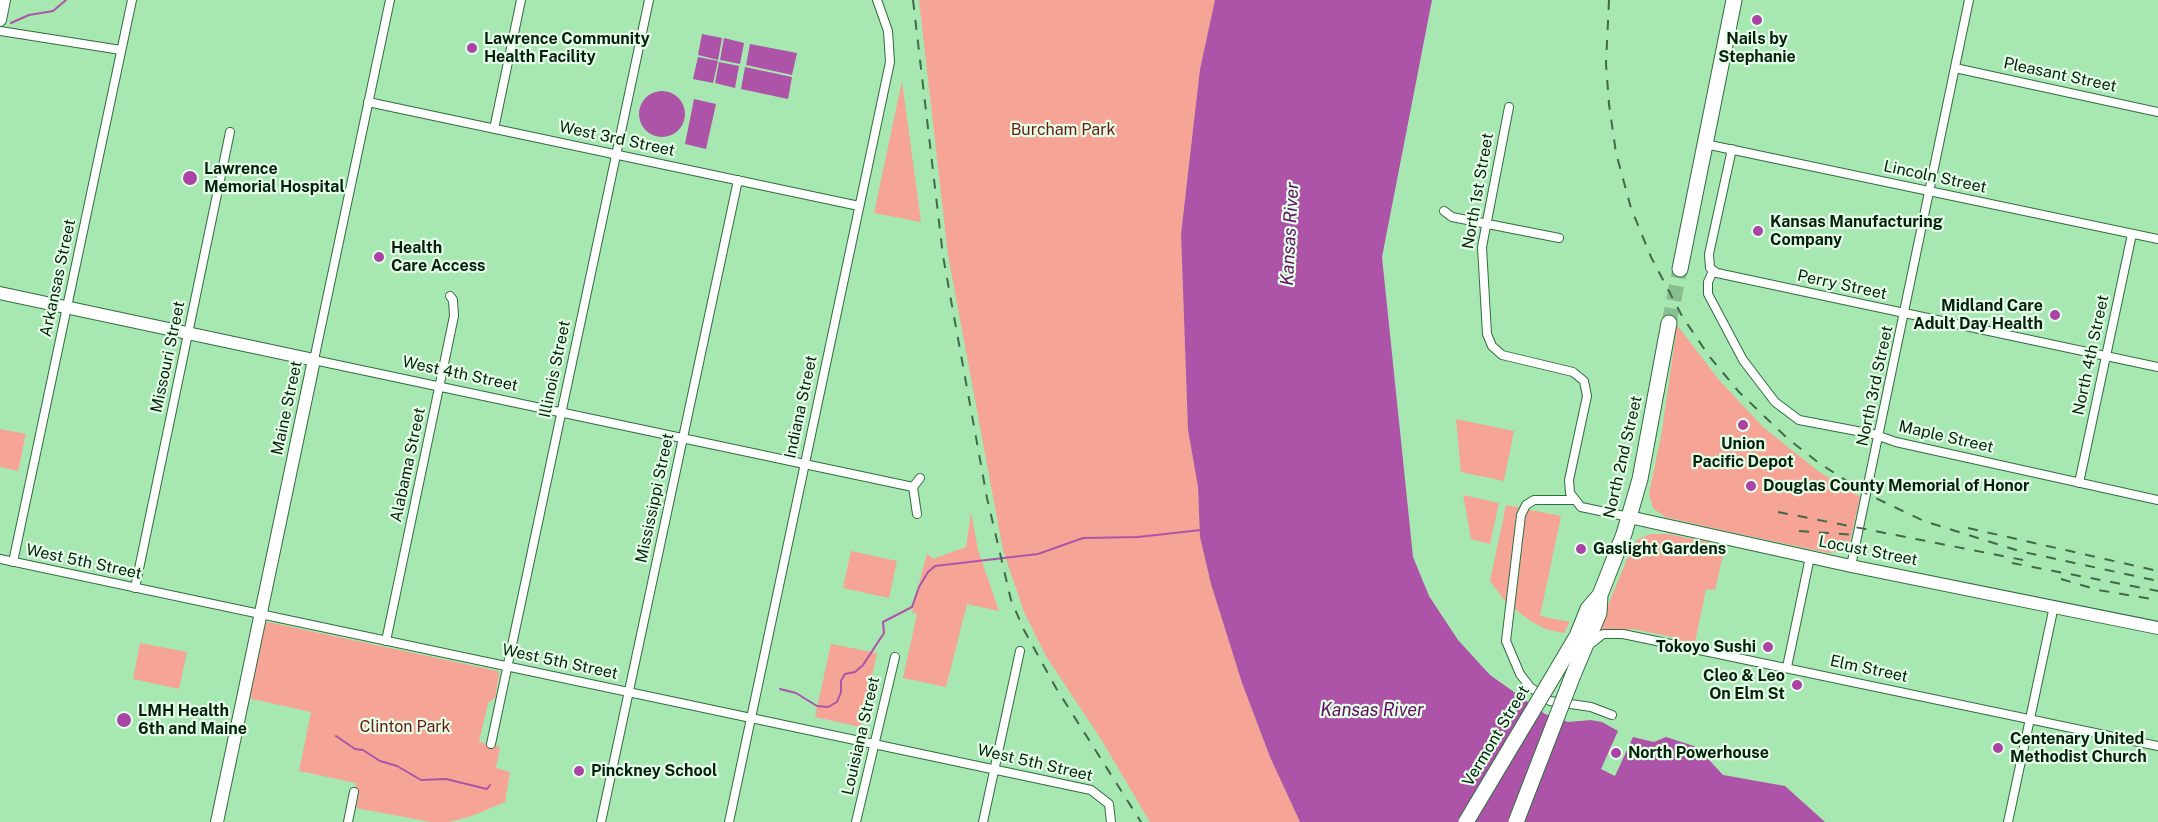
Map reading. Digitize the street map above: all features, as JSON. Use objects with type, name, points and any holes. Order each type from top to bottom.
[{"type":"highway","points":[[1680,269],[1734,0]]},
{"type":"highway","name":"North 2nd Street","points":[[1516,822],[1599,614],[1600,595],[1629,517],[1647,449],[1669,323]]},
{"type":"highway","name":"North 2nd Street","points":[[1558,669],[1577,636],[1588,609],[1600,595]]},
{"type":"highway","name":"Vermont Street","points":[[1466,822],[1558,669]]},
{"type":"street","points":[[0,20],[4,0]]},
{"type":"street","name":"Arkansas Street","points":[[13,562],[132,0]]},
{"type":"street","name":"Maine Street","points":[[217,822],[390,0]]},
{"type":"street","points":[[494,129],[521,0]]},
{"type":"street","name":"Illinois Street","points":[[491,744],[649,0]]},
{"type":"street","name":"Indiana Street","points":[[729,822],[890,62],[888,31],[877,0]]},
{"type":"street","name":"North 3rd Street","points":[[1851,566],[1880,436],[1969,0]]},
{"type":"street","points":[[0,31],[121,50]]},
{"type":"street","name":"Pleasant Street","points":[[1955,68],[2158,112]]},
{"type":"street","name":"West 3rd Street","points":[[368,102],[859,206]]},
{"type":"street","name":"North 1st Street","points":[[1509,107],[1485,224],[1481,256],[1487,334],[1496,350],[1508,357],[1573,372],[1584,381],[1587,396],[1569,480],[1574,500]]},
{"type":"street","name":"Missouri Street","points":[[135,588],[230,132]]},
{"type":"street","name":"Lincoln Street","points":[[1705,144],[2158,239]]},
{"type":"street","points":[[1713,271],[1709,264],[1709,254],[1732,149]]},
{"type":"street","name":"Mississippi Street","points":[[601,822],[738,180]]},
{"type":"street","points":[[1444,211],[1452,217],[1559,238]]},
{"type":"street","name":"North 4th Street","points":[[2079,483],[2132,234]]},
{"type":"street","name":"Perry Street","points":[[1713,271],[2158,368]]},
{"type":"street","name":"Maple Street","points":[[1713,271],[1708,282],[1708,294],[1749,370],[1775,402],[1791,415],[1806,422],[1880,436],[2158,500]]},
{"type":"street","name":"West 4th Street","points":[[0,293],[913,487]]},
{"type":"street","name":"Alabama Street","points":[[386,640],[454,316],[453,300],[450,296]]},
{"type":"street","points":[[917,514],[913,487],[920,478]]},
{"type":"street","points":[[1574,500],[1534,500],[1526,506],[1521,515],[1506,641],[1520,674],[1530,687],[1550,701],[1591,707],[1612,715]]},
{"type":"street","name":"Locust Street","points":[[1574,500],[1581,507],[1851,566],[2158,628]]},
{"type":"street","points":[[1787,667],[1810,557]]},
{"type":"street","name":"West 5th Street","points":[[0,559],[1091,790],[1109,804],[1111,822]]},
{"type":"street","points":[[2008,822],[2054,606]]},
{"type":"street","name":"Elm Street","points":[[1581,655],[1595,639],[1611,633],[1690,646],[2158,746]]},
{"type":"street","points":[[983,822],[1020,651]]},
{"type":"street","name":"Louisiana Street","points":[[856,822],[895,657]]},
{"type":"street","points":[[348,822],[354,792]]},
{"type":"green space","name":"Burcham Park","points":[[919,0],[1215,0],[1200,69],[1181,234],[1188,430],[1198,487],[1200,537],[1211,584],[1242,683],[1270,757],[1300,822],[1150,822],[1099,736],[1046,656],[1024,612],[1003,550],[948,255]]},
{"type":"green space","points":[[902,81],[921,222],[874,213]]},
{"type":"green space","points":[[1677,325],[1719,380],[1763,427],[1818,471],[1860,497],[1850,541],[1843,551],[1829,553],[1721,530],[1665,517],[1653,508],[1649,494],[1662,431]]},
{"type":"green space","points":[[1456,419],[1514,431],[1504,481],[1461,472]]},
{"type":"green space","points":[[0,429],[26,434],[18,471],[0,467]]},
{"type":"green space","points":[[1463,495],[1499,503],[1490,544],[1471,539]]},
{"type":"green space","points":[[1506,505],[1561,516],[1540,616],[1570,622],[1564,633],[1545,629],[1529,620],[1504,600],[1490,581]]},
{"type":"green space","points":[[971,512],[978,550],[999,611],[967,604],[946,687],[903,678],[917,614],[912,612],[927,553],[933,559],[966,547]]},
{"type":"green space","points":[[1651,534],[1669,534],[1725,546],[1715,590],[1706,589],[1695,642],[1689,641],[1688,645],[1672,637],[1633,629],[1599,632],[1598,629],[1633,545],[1638,539]]},
{"type":"green space","points":[[851,551],[897,561],[889,598],[843,588]]},
{"type":"green space","name":"Clinton Park","points":[[268,622],[498,671],[495,698],[488,703],[479,742],[500,747],[496,768],[510,772],[505,802],[472,816],[449,822],[431,822],[356,808],[359,792],[355,791],[356,783],[299,771],[311,712],[248,698],[264,625]]},
{"type":"green space","points":[[140,643],[187,652],[179,689],[133,679]]},
{"type":"green space","points":[[831,644],[877,653],[861,727],[815,717]]},
{"type":"water","name":"Kansas River","points":[[1215,0],[1432,0],[1382,257],[1413,557],[1429,596],[1458,640],[1490,675],[1545,714],[1568,722],[1591,720],[1602,722],[1618,731],[1601,769],[1615,776],[1633,737],[1654,742],[1666,737],[1697,747],[1723,775],[1785,786],[1825,822],[1300,822],[1270,757],[1242,683],[1211,584],[1200,537],[1198,487],[1188,430],[1181,234],[1200,69]]},
{"type":"water","points":[[702,34],[722,38],[718,60],[698,55]]},
{"type":"water","points":[[724,38],[744,43],[740,64],[720,60]]},
{"type":"water","points":[[750,44],[797,53],[792,75],[746,65]]},
{"type":"water","points":[[698,57],[718,61],[713,83],[693,79]]},
{"type":"water","points":[[719,62],[739,66],[735,88],[715,83]]},
{"type":"water","points":[[745,67],[792,77],[788,99],[741,89]]},
{"type":"water","points":[[662,91],[678,98],[685,114],[678,130],[662,137],[646,130],[639,114],[646,98]]},
{"type":"water","points":[[694,99],[716,104],[706,149],[685,144]]},
{"type":"waterway","points":[[11,23],[29,15],[53,11],[66,0]]},
{"type":"waterway","points":[[780,689],[796,693],[817,706],[828,707],[837,702],[841,692],[841,681],[845,674],[855,672],[863,665],[884,633],[883,622],[912,607],[919,587],[928,572],[935,566],[1038,554],[1083,538],[1138,537],[1201,530]]},
{"type":"waterway","points":[[336,736],[355,749],[363,750],[380,761],[397,766],[421,780],[446,779],[487,789],[490,785]]},
{"type":"tunnel","points":[[1669,323],[1680,269]]},
{"type":"railway","points":[[913,0],[943,256],[987,498],[1011,600],[1024,630],[1056,688],[1141,822]]},
{"type":"railway","points":[[1609,0],[1606,64],[1609,104],[1616,153],[1631,208],[1651,257],[1682,316],[1709,356],[1739,392],[1787,438],[1819,463],[1867,494],[1924,521],[2019,551],[2158,581]]},
{"type":"railway","points":[[1778,512],[2023,560]]},
{"type":"railway","points":[[1968,528],[2158,571]]},
{"type":"railway","points":[[1799,531],[1856,535]]},
{"type":"railway","points":[[2012,563],[2158,591]]},
{"type":"railway","points":[[2061,579],[2098,590],[2158,600]]},
{"type":"place","name":"Nails by Stephanie","points":[[1757,20]]},
{"type":"place","name":"Lawrence Community Health Facility","points":[[472,48]]},
{"type":"place","name":"Lawrence Memorial Hospital","points":[[190,178]]},
{"type":"place","name":"Kansas Manufacturing Company","points":[[1758,231]]},
{"type":"place","name":"Health Care Access","points":[[379,257]]},
{"type":"place","name":"Midland Care Adult Day Health","points":[[2055,315]]},
{"type":"place","name":"Union Pacific Depot","points":[[1743,425]]},
{"type":"place","name":"Douglas County Memorial of Honor","points":[[1751,486]]},
{"type":"place","name":"Gaslight Gardens","points":[[1581,549]]},
{"type":"place","name":"Tokoyo Sushi","points":[[1768,647]]},
{"type":"place","name":"Cleo & Leo On Elm St","points":[[1797,685]]},
{"type":"place","name":"LMH Health 6th and Maine","points":[[124,720]]},
{"type":"place","name":"Centenary United Methodist Church","points":[[1998,748]]},
{"type":"place","name":"North Powerhouse","points":[[1616,753]]},
{"type":"place","name":"Pinckney School","points":[[579,771]]}]
